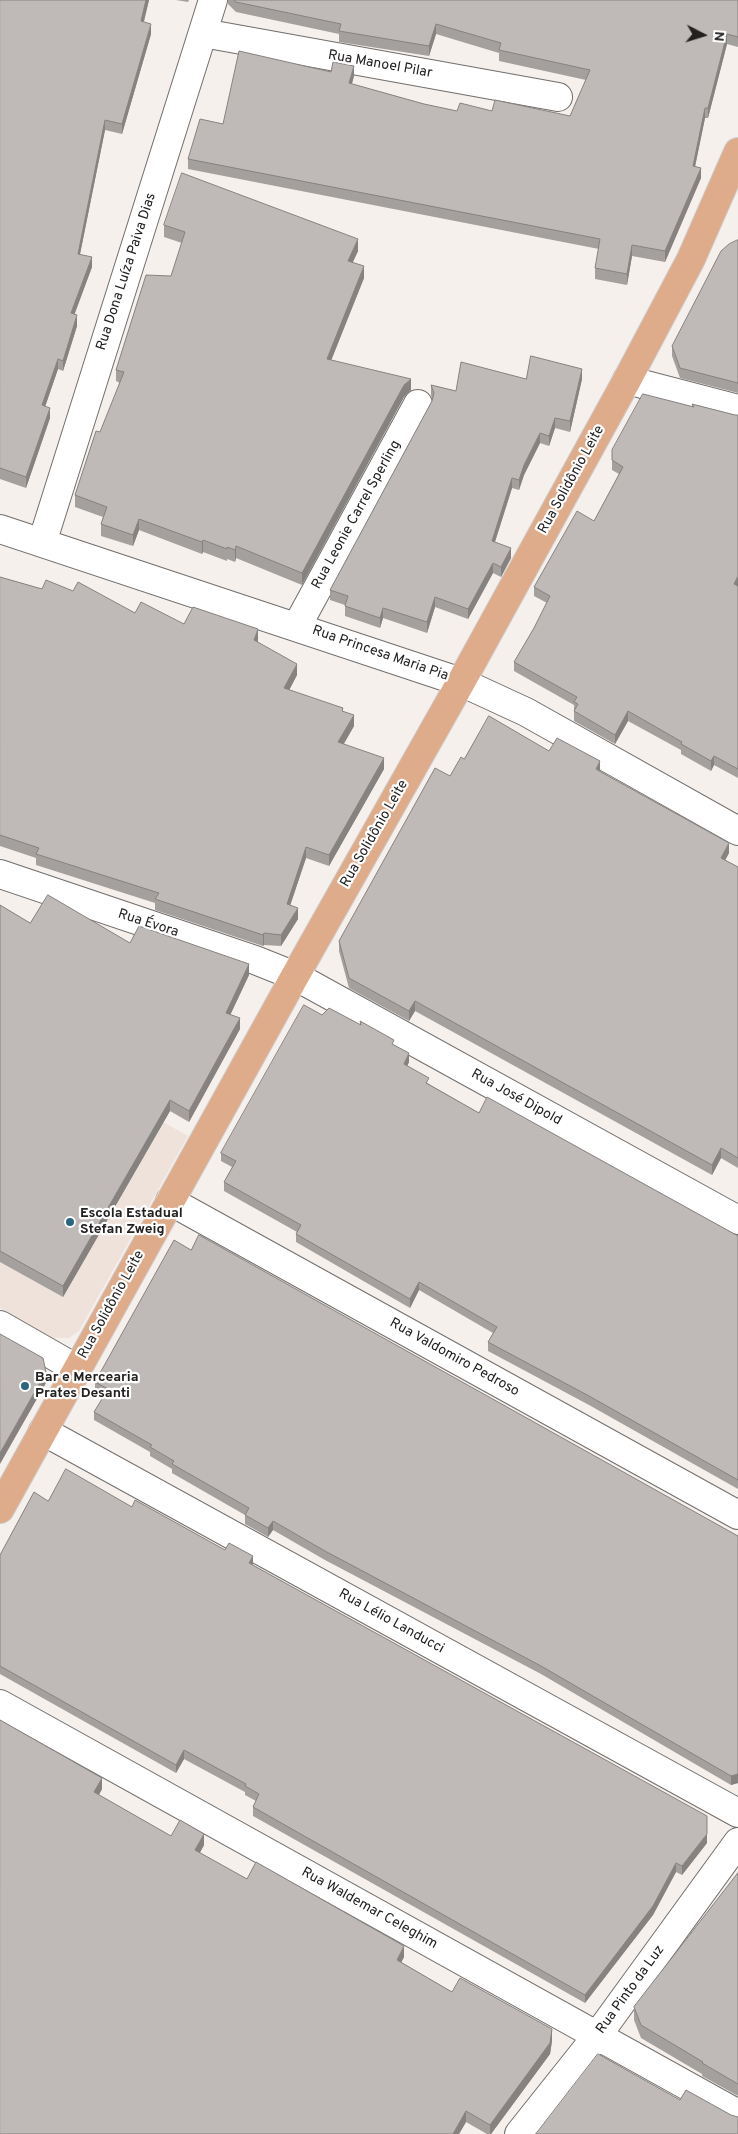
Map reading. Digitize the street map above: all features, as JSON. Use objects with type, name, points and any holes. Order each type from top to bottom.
[{"type":"main road","name":"Rua Solidônio Leite","points":[[0,1509],[295,976],[461,682],[626,380],[691,259],[738,152]]},
{"type":"street","name":"Rua Dona Luíza Paiva Dias","points":[[42,543],[213,0]]},
{"type":"street","name":"Rua Manoel Pilar","points":[[203,33],[558,97]]},
{"type":"street","points":[[626,380],[738,409]]},
{"type":"street","name":"Rua Leonie Carrel Sperling","points":[[297,626],[418,404]]},
{"type":"street","name":"Rua Princesa Maria Pia","points":[[0,529],[461,682],[526,712],[738,831]]},
{"type":"street","name":"Rua Évora","points":[[0,874],[255,960],[295,976]]},
{"type":"street","name":"Rua José Dipold","points":[[295,976],[738,1220]]},
{"type":"street","name":"Rua Valdomiro Pedroso","points":[[170,1201],[738,1515]]},
{"type":"street","points":[[0,1325],[77,1369]]},
{"type":"street","name":"Rua Lélio Landucci","points":[[43,1431],[738,1813]]},
{"type":"street","name":"Rua Waldemar Celeghim","points":[[0,1704],[738,2114]]},
{"type":"street","name":"Rua Pinto da Luz","points":[[519,2134],[597,2036],[738,1842]]},
{"type":"shaded area","name":"Escola Estadual Stefan Zweig","points":[[0,1030],[188,1136],[79,1331],[69,1338],[53,1338],[0,1308]]},
{"type":"building","points":[[0,0],[146,0],[141,21],[151,24],[122,124],[105,120],[78,254],[92,257],[71,313],[77,315],[63,361],[58,359],[42,405],[50,408],[26,477],[0,468]]},
{"type":"building","points":[[234,0],[738,0],[738,37],[727,34],[708,108],[705,108],[693,166],[701,168],[665,251],[632,245],[627,274],[595,268],[600,239],[188,159],[200,119],[223,124],[239,51],[331,72],[333,62],[354,66],[349,83],[424,104],[457,111],[460,103],[492,111],[495,100],[570,116],[590,70],[499,50],[501,43],[436,24],[429,46],[339,31],[341,24],[236,2]]},
{"type":"building","points":[[182,173],[358,239],[348,261],[364,266],[327,359],[411,379],[404,385],[302,573],[236,546],[235,550],[227,547],[227,549],[139,519],[133,535],[101,524],[107,507],[75,495],[96,431],[100,432],[124,372],[116,370],[146,275],[171,276],[185,232],[164,225]]},
{"type":"building","points":[[738,240],[738,383],[680,368],[672,346],[721,251],[729,244]]},
{"type":"building","points":[[531,356],[582,369],[570,421],[555,418],[549,436],[540,433],[524,465],[519,480],[512,478],[492,541],[511,548],[501,567],[493,563],[468,609],[435,597],[427,622],[383,608],[380,618],[345,606],[348,596],[330,590],[432,401],[434,393],[431,385],[456,391],[461,362],[526,379]]},
{"type":"building","points":[[643,394],[694,407],[692,404],[738,415],[738,576],[734,584],[738,586],[738,769],[714,756],[711,761],[628,711],[615,735],[574,711],[578,704],[574,702],[577,697],[514,662],[550,596],[534,587],[577,511],[594,521],[623,467],[612,460],[612,450]]},
{"type":"building","points":[[0,577],[42,589],[46,580],[73,591],[78,582],[135,613],[141,602],[184,624],[193,607],[258,629],[254,640],[297,664],[284,688],[343,708],[342,711],[354,715],[338,742],[384,758],[329,855],[306,847],[287,904],[298,908],[281,935],[264,933],[263,935],[155,899],[159,893],[36,854],[39,848],[0,835]]},
{"type":"building","points":[[489,716],[549,751],[557,738],[600,761],[596,769],[599,771],[729,843],[721,858],[738,867],[738,1158],[721,1148],[712,1165],[415,1001],[409,1011],[349,978],[339,941],[435,768],[450,776],[461,757],[464,759]]},
{"type":"building","points":[[48,895],[130,943],[139,926],[249,964],[226,1013],[240,1018],[189,1111],[170,1100],[63,1286],[0,1251],[0,905],[30,923]]},
{"type":"building","points":[[304,1005],[322,1015],[329,1008],[361,1025],[360,1021],[394,1040],[392,1044],[409,1053],[404,1064],[429,1078],[426,1083],[479,1113],[487,1097],[738,1236],[738,1480],[589,1396],[488,1342],[497,1327],[419,1282],[410,1299],[296,1234],[301,1225],[224,1182],[236,1161],[221,1153]]},
{"type":"building","points":[[199,1235],[738,1536],[738,1774],[731,1776],[541,1666],[325,1551],[273,1521],[268,1528],[245,1515],[249,1508],[172,1464],[174,1461],[150,1447],[152,1445],[94,1412],[108,1389],[95,1382],[174,1240],[191,1250]]},
{"type":"building","points":[[0,1334],[43,1358],[46,1372],[0,1453]]},
{"type":"building","points":[[66,1469],[132,1507],[135,1500],[225,1550],[229,1543],[253,1556],[249,1563],[707,1816],[707,1834],[682,1866],[676,1863],[653,1906],[585,1995],[253,1807],[259,1794],[245,1786],[246,1784],[184,1750],[176,1765],[0,1666],[0,1555],[34,1492],[48,1501]]},
{"type":"building","points":[[0,1720],[102,1778],[94,1792],[171,1836],[180,1820],[204,1834],[195,1850],[247,1879],[256,1862],[404,1946],[397,1960],[452,1992],[460,1978],[552,2029],[550,2043],[490,2125],[466,2111],[453,2134],[0,2134]]},
{"type":"building","points":[[738,1873],[738,2084],[641,2025],[634,2007]]},
{"type":"building","points":[[598,2054],[680,2100],[686,2090],[738,2117],[738,2134],[536,2134]]},
{"type":"place","name":"Escola Estadual Stefan Zweig","points":[[70,1222]]},
{"type":"place","name":"Bar e Mercearia Prates Desanti","points":[[25,1386]]}]
